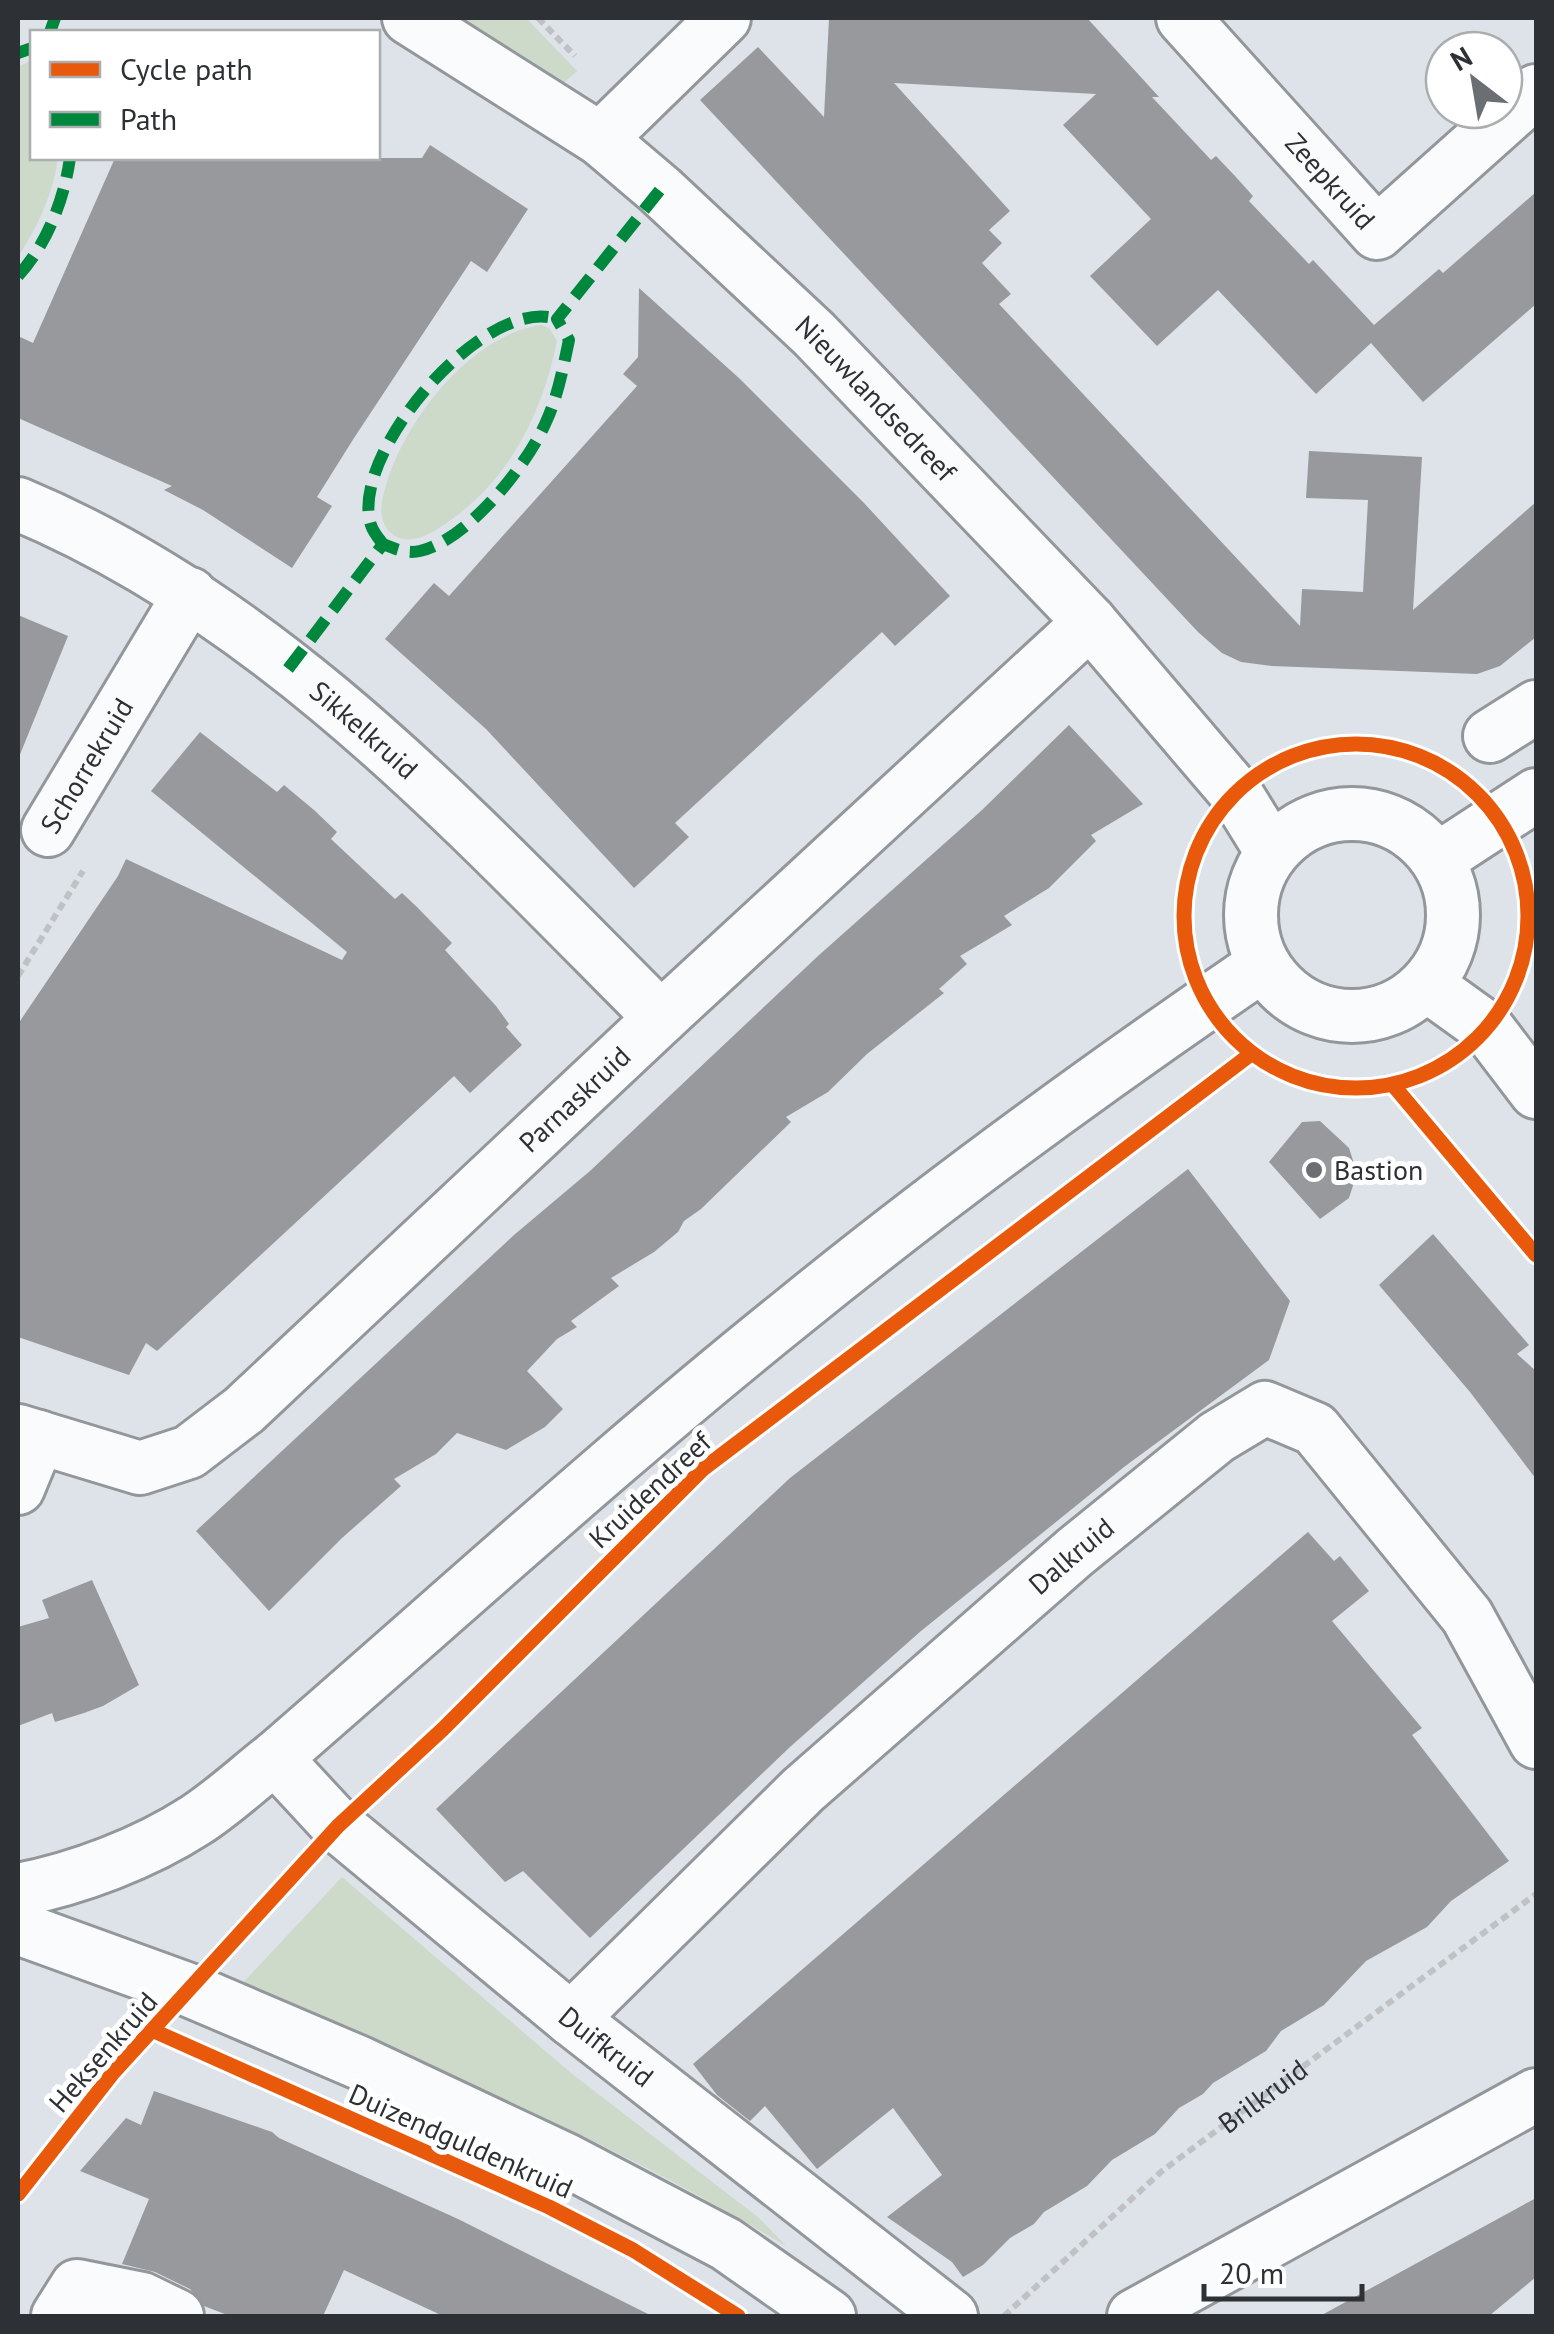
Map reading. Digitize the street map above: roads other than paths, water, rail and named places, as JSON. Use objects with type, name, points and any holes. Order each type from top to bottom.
[{"type":"street","name":"Nieuwlandsedreef","points":[[409,18],[600,140],[660,190],[814,334],[1090,622],[1235,792],[1272,852]]},
{"type":"street","points":[[600,140],[724,18]]},
{"type":"street","name":"Zeepkruid","points":[[1183,18],[1377,233],[1536,91]]},
{"type":"street","name":"Sikkelkruid","points":[[18,504],[59,522],[190,594],[375,739],[440,797],[660,1018]]},
{"type":"street","name":"Schorrekruid","points":[[48,830],[190,594]]},
{"type":"street","name":"Parnaskruid","points":[[28,1434],[140,1468],[189,1452],[244,1410],[660,1018],[1090,622]]},
{"type":"street","points":[[1490,736],[1536,707]]},
{"type":"street","points":[[1438,859],[1536,794]]},
{"type":"street","points":[[1358,813],[1389,820],[1417,835],[1438,859],[1452,890],[1454,923],[1446,956],[1427,984],[1402,1004],[1374,1014],[1343,1016],[1313,1009],[1287,993],[1261,966],[1252,931],[1254,889],[1272,852],[1296,830],[1326,817],[1358,813]]},
{"type":"street","name":"Kruidendreef","points":[[18,1890],[50,1884],[132,1852],[196,1820],[275,1758],[789,1315],[972,1171],[1261,966]]},
{"type":"street","points":[[1427,984],[1488,1029],[1536,1092]]},
{"type":"street","name":"Dalkruid","points":[[571,2019],[802,1790],[1075,1552],[1217,1437],[1265,1408],[1316,1429],[1466,1616],[1536,1742]]},
{"type":"street","points":[[18,1488],[28,1434]]},
{"type":"street","name":"Duifkruid","points":[[275,1758],[338,1826],[571,2019],[951,2316]]},
{"type":"street","name":"Duizendguldenkruid","points":[[18,1928],[190,1990],[360,2063],[549,2152],[726,2244],[829,2316]]},
{"type":"street","points":[[1134,2316],[1536,2095]]},
{"type":"street","points":[[58,2316],[77,2286],[142,2299],[178,2316]]},
{"type":"place","name":"Bastion","points":[[1314,1170]]}]
